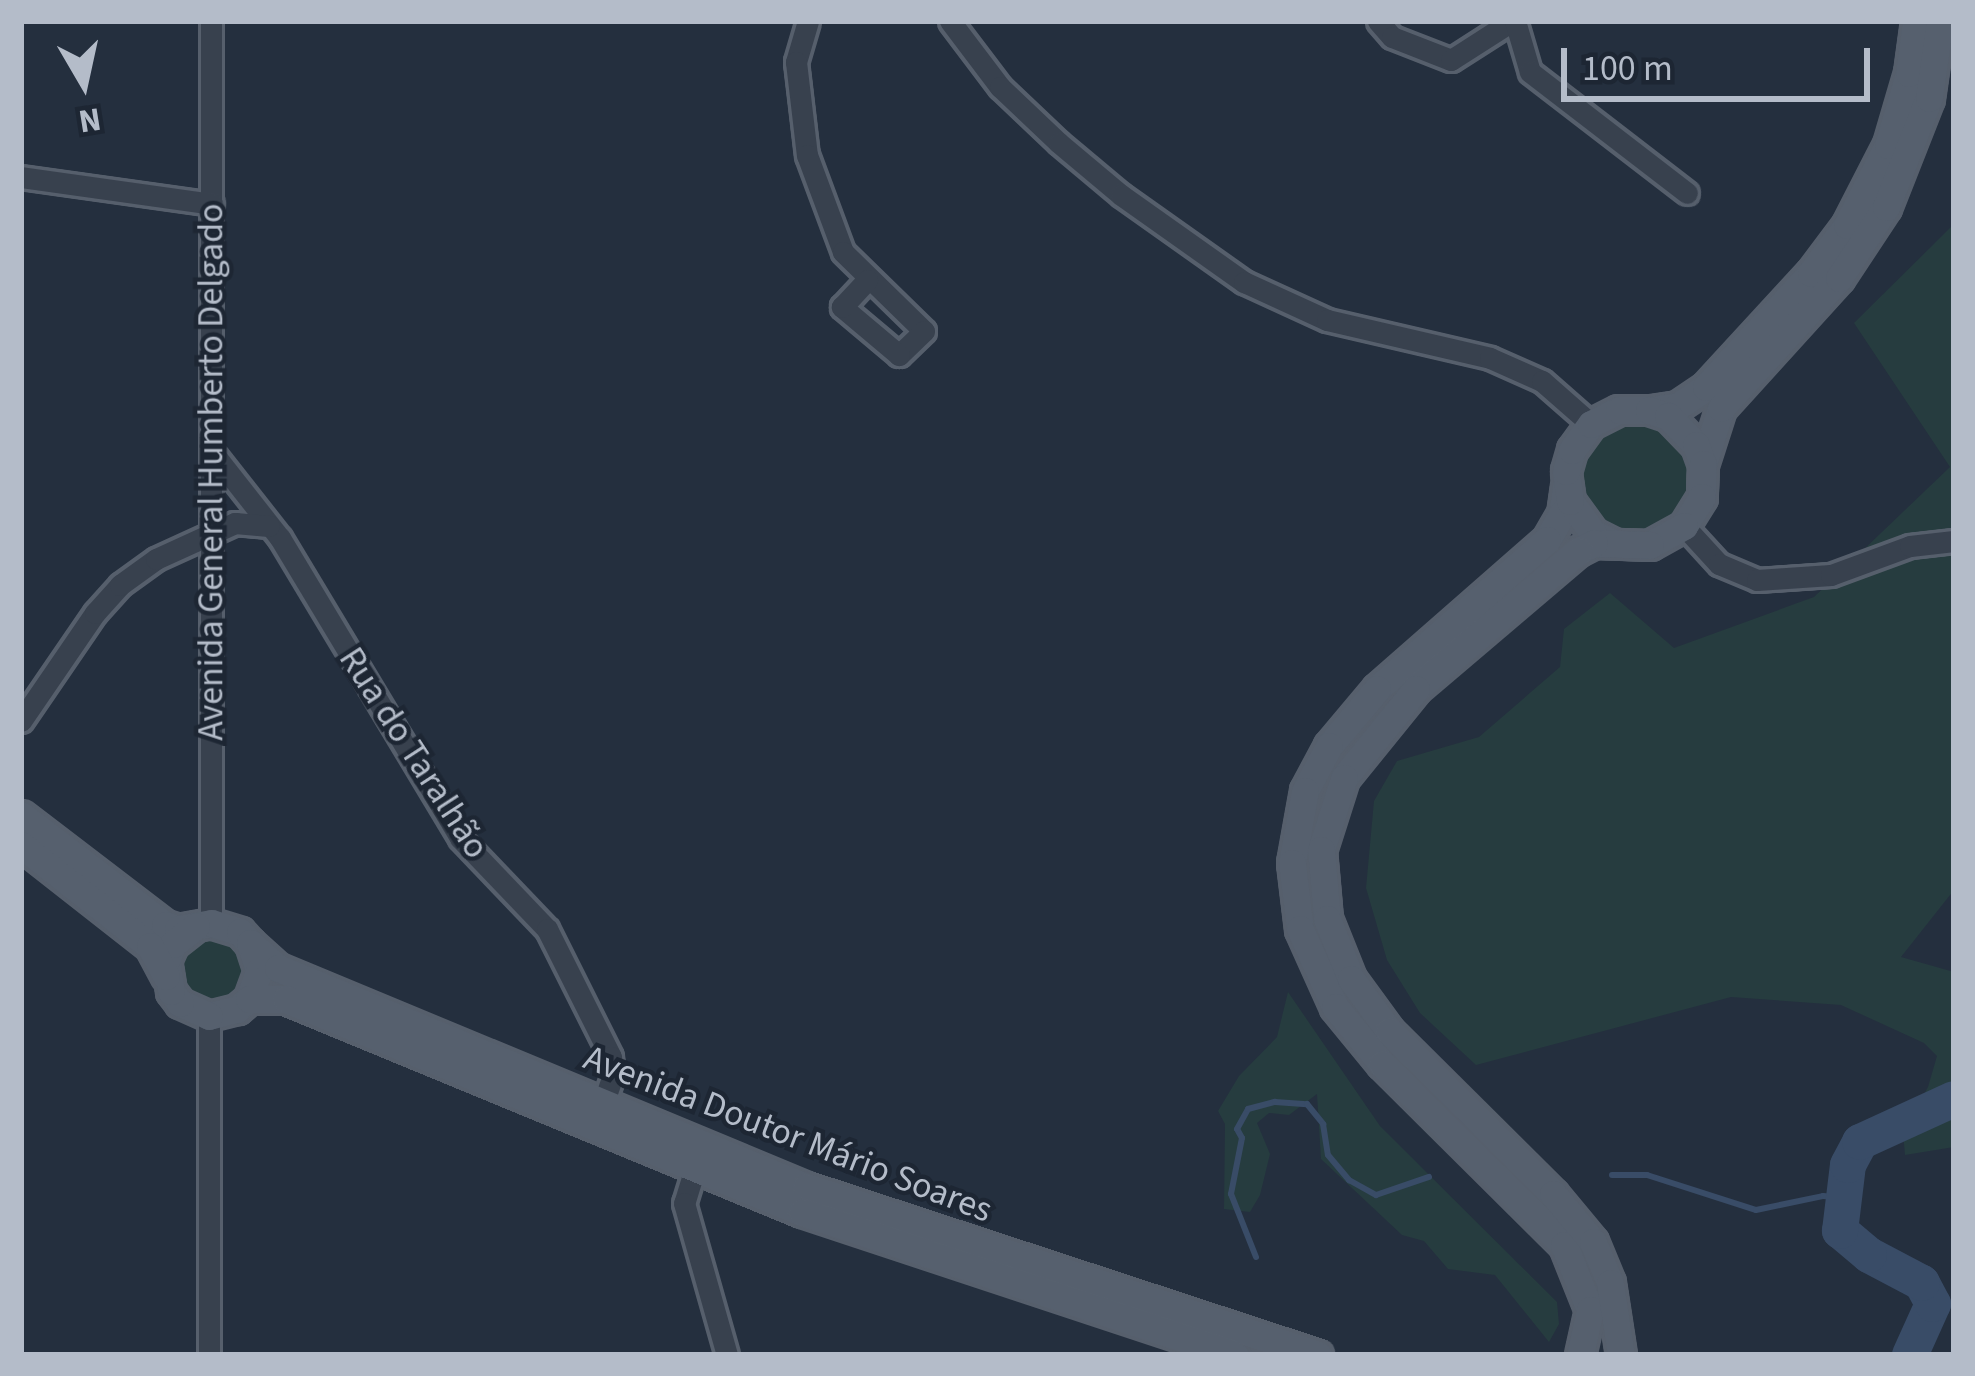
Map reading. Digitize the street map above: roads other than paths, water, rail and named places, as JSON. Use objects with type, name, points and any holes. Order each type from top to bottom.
[{"type":"main road","points":[[1580,1355],[1590,1310],[1564,1245],[1382,1064],[1334,1006],[1300,929],[1292,862],[1305,791],[1328,746],[1376,688],[1546,541],[1562,514],[1572,450],[1592,424],[1618,410],[1678,406],[1706,388],[1847,225],[1888,145],[1909,73],[1916,21]]},
{"type":"main road","points":[[1621,1355],[1610,1282],[1594,1242],[1553,1194],[1389,1031],[1351,979],[1327,919],[1321,850],[1344,778],[1391,714],[1558,565],[1594,543],[1650,545],[1684,526],[1702,497],[1703,464],[1721,408],[1839,278],[1886,208],[1929,98],[1940,21]]},
{"type":"main road","points":[[1649,410],[1684,428],[1703,464]]},
{"type":"main road","points":[[1566,482],[1580,518],[1611,542]]},
{"type":"main road","points":[[21,815],[150,916],[178,928],[204,925],[240,932],[250,943],[259,971],[249,999],[237,1009],[208,1016],[180,1004],[158,954],[21,845]]},
{"type":"main road","points":[[166,976],[173,944],[204,925]]},
{"type":"main road","name":"Avenida Doutor Mário Soares","points":[[250,943],[278,968],[849,1203],[1318,1355]]},
{"type":"main road","name":"Avenida Doutor Mário Soares","points":[[249,999],[286,999],[695,1168],[898,1246],[1235,1355]]},
{"type":"street","name":"Avenida General Humberto Delgado","points":[[204,925],[214,452],[211,21]]},
{"type":"street","points":[[808,21],[796,62],[807,155],[843,252],[867,280]]},
{"type":"street","points":[[950,21],[1000,87],[1059,143],[1121,195],[1244,282],[1327,320],[1490,358],[1542,381],[1592,424]]},
{"type":"street","points":[[1378,21],[1392,38],[1451,60],[1514,21],[1531,72],[1687,194]]},
{"type":"street","points":[[21,177],[212,204]]},
{"type":"street","name":"Rua do Taralhão","points":[[214,452],[269,526],[460,838],[547,929],[610,1057],[614,1075],[603,1104]]},
{"type":"street","points":[[21,721],[95,613],[120,585],[156,560],[236,523],[269,526]]},
{"type":"street","points":[[1684,526],[1719,564],[1757,580],[1831,575],[1910,546],[1954,541]]},
{"type":"street","points":[[208,1016],[208,1355]]},
{"type":"street","points":[[695,1168],[684,1203],[727,1355]]},
{"type":"waterway","points":[[1910,1355],[1933,1304],[1922,1283],[1869,1255],[1840,1231],[1848,1165],[1860,1142],[1954,1099]]},
{"type":"waterway","points":[[1256,1257],[1231,1194],[1242,1138],[1237,1129],[1248,1109],[1275,1102],[1307,1104],[1323,1124],[1328,1155],[1349,1180],[1376,1195],[1429,1177]]},
{"type":"waterway","points":[[1612,1175],[1647,1175],[1756,1210],[1823,1196],[1847,1198]]}]
